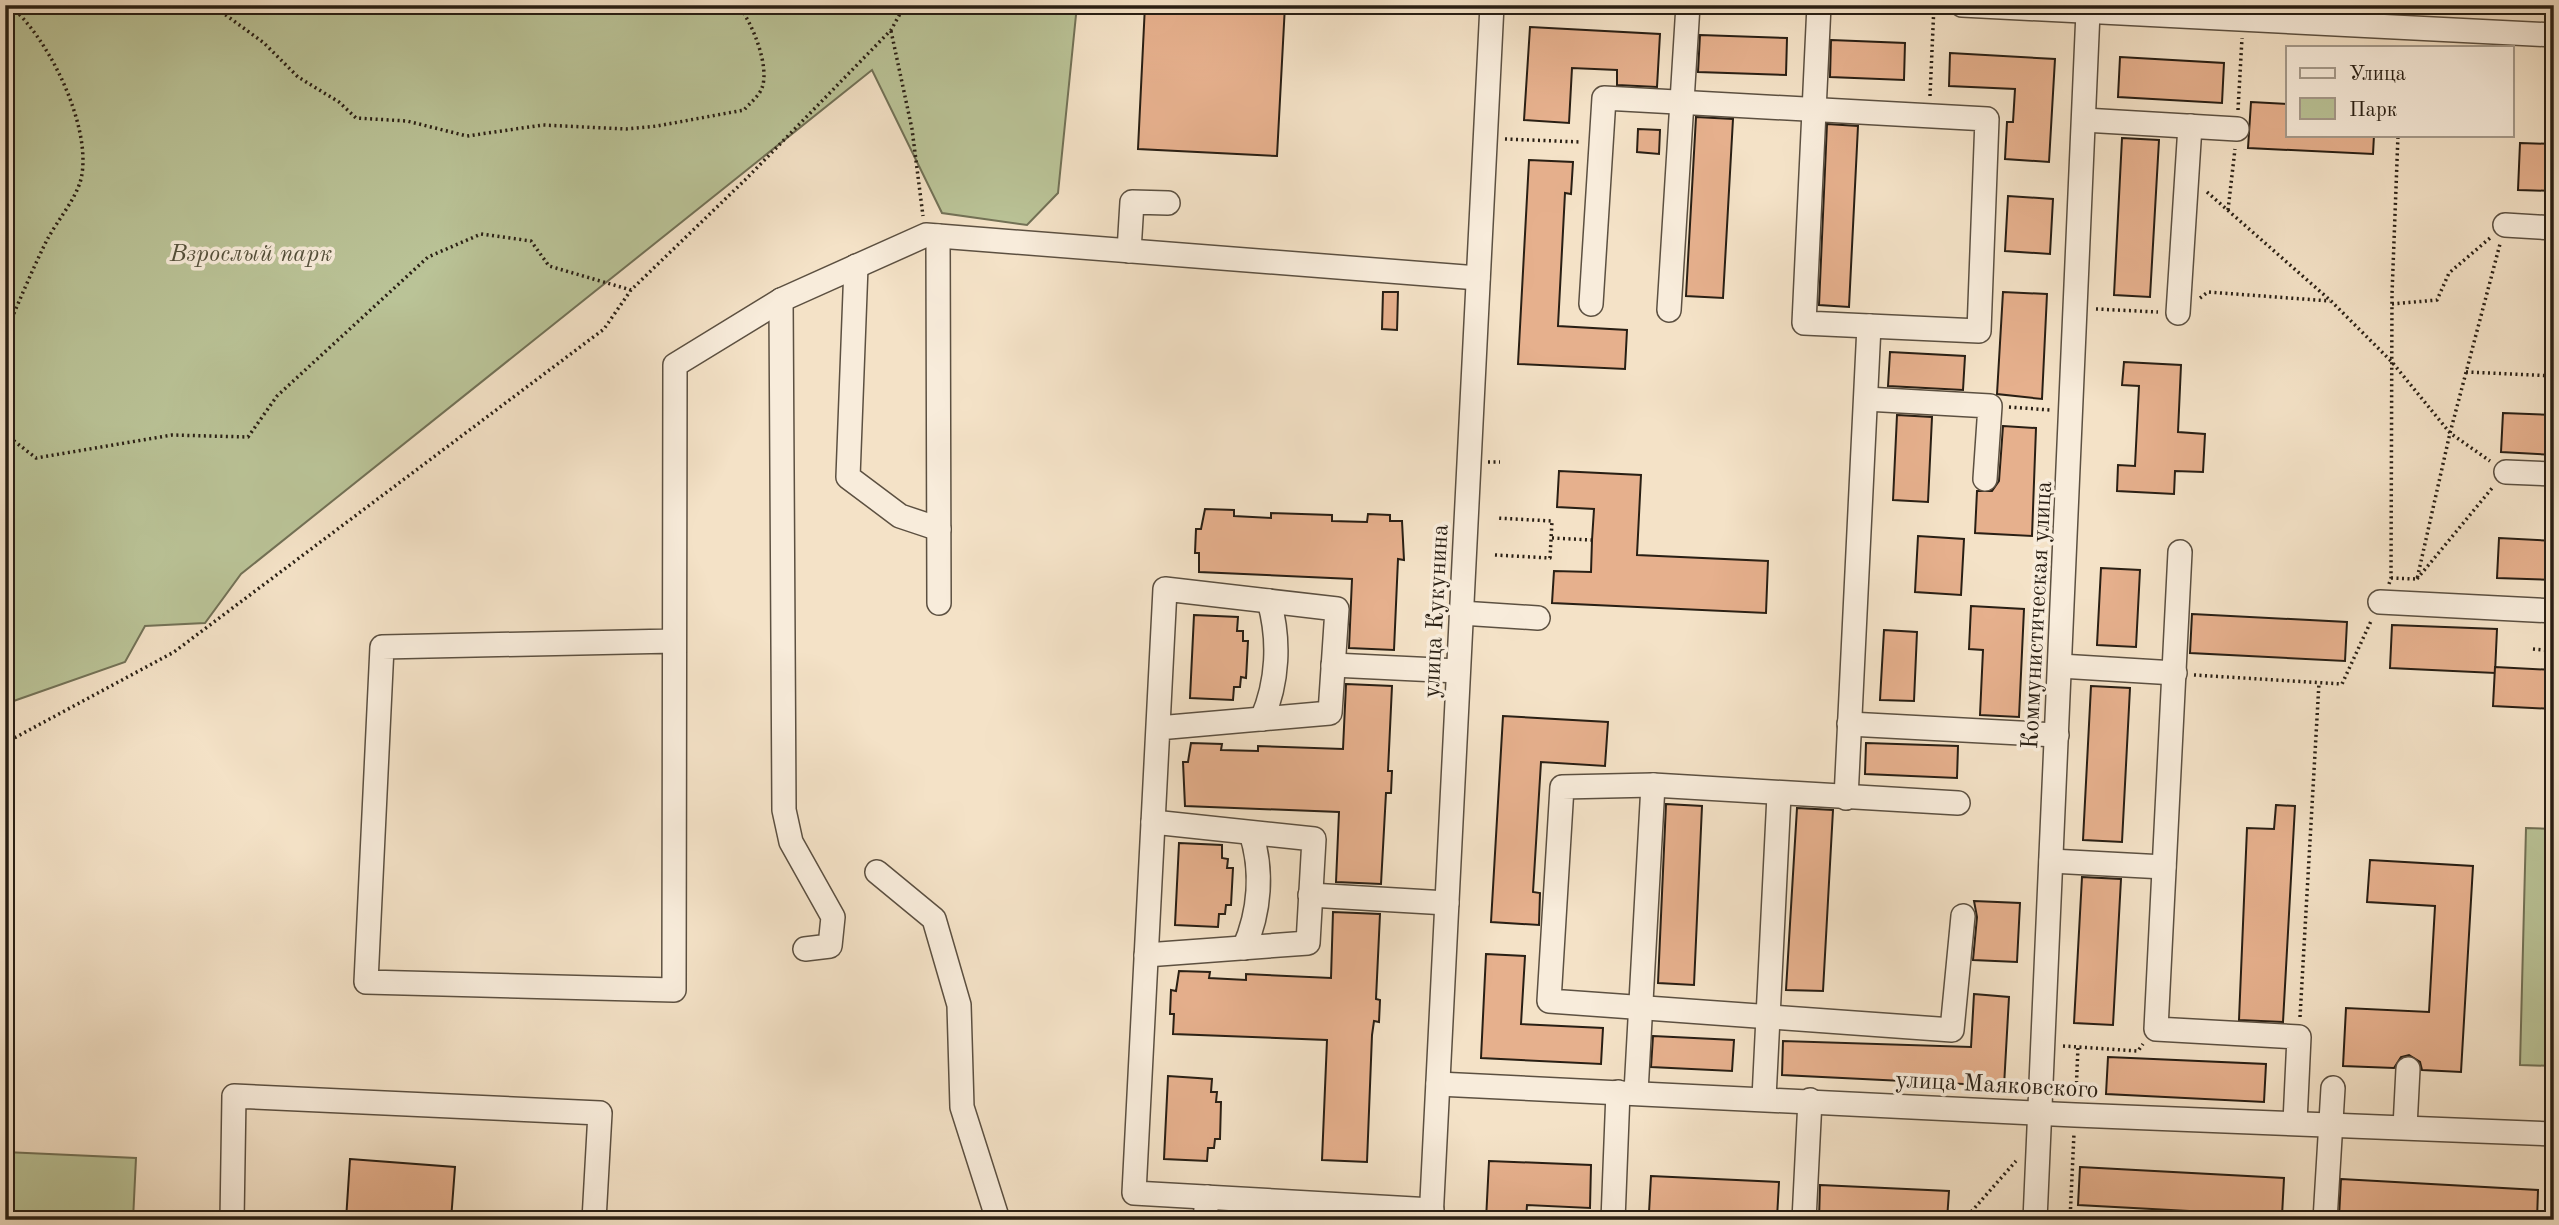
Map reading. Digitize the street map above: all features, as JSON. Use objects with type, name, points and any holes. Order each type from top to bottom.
[{"type":"street","name":"улица Кукунина","points":[[1432,1215],[1492,5]]},
{"type":"street","points":[[1669,310],[1688,5]]},
{"type":"street","points":[[1591,304],[1604,98],[1682,103],[1814,109],[1987,119],[1979,331],[1804,323],[1814,109],[1819,5]]},
{"type":"street","points":[[1962,5],[2088,12],[2402,37],[2554,35]]},
{"type":"street","name":"Коммунистическая улица","points":[[2035,1220],[2088,12]]},
{"type":"street","points":[[2084,120],[2237,129]]},
{"type":"street","points":[[2178,313],[2190,126]]},
{"type":"street","points":[[1129,251],[1132,202],[1168,203]]},
{"type":"street","points":[[2505,225],[2554,228]]},
{"type":"street","points":[[932,236],[939,603]]},
{"type":"street","points":[[674,641],[382,647],[366,982],[674,990],[675,365],[781,300],[932,236],[1478,278]]},
{"type":"street","points":[[856,266],[848,477],[900,516],[939,529]]},
{"type":"street","points":[[781,300],[784,810],[791,842],[833,917],[830,946],[805,949]]},
{"type":"street","points":[[1846,798],[1869,326]]},
{"type":"street","points":[[1866,399],[1990,406],[1985,479]]},
{"type":"street","points":[[2506,472],[2554,474]]},
{"type":"street","points":[[2180,552],[2156,1029],[2299,1037],[2295,1122]]},
{"type":"street","points":[[1158,729],[1330,713],[1336,609],[1165,589],[1134,1193],[1206,1208],[1432,1215]]},
{"type":"street","points":[[1262,719],[1273,693],[1277,627],[1269,601]]},
{"type":"street","points":[[2380,602],[2554,611]]},
{"type":"street","points":[[1461,613],[1538,618]]},
{"type":"street","points":[[1333,665],[1458,671]]},
{"type":"street","points":[[2060,666],[2175,673]]},
{"type":"street","points":[[1849,724],[2057,735]]},
{"type":"street","points":[[1958,803],[1779,795],[1653,785],[1562,786],[1549,1001],[1952,1030],[1963,916]]},
{"type":"street","points":[[1613,1220],[1627,1092],[1641,1007],[1653,785]]},
{"type":"street","points":[[1764,1098],[1779,795]]},
{"type":"street","points":[[1146,955],[1308,943],[1314,839],[1153,822]]},
{"type":"street","points":[[1244,948],[1255,923],[1259,857],[1251,833]]},
{"type":"street","points":[[2051,861],[2164,867]]},
{"type":"street","points":[[877,872],[934,919],[959,1005],[962,1107],[998,1220]]},
{"type":"street","points":[[1310,895],[1447,903]]},
{"type":"street","points":[[2405,1127],[2408,1069]]},
{"type":"street","name":"улица Маяковского","points":[[1438,1084],[2554,1134]]},
{"type":"street","points":[[2325,1220],[2333,1088]]},
{"type":"street","points":[[232,1220],[234,1096],[600,1113],[594,1220]]},
{"type":"street","points":[[1804,1220],[1810,1100]]},
{"type":"path","points":[[5,334],[47,239],[81,180],[83,142],[68,98],[47,53],[30,26],[9,5]]},
{"type":"path","points":[[212,5],[264,43],[298,77],[338,102],[356,118],[407,121],[467,136],[543,125],[626,129],[744,110],[762,88],[762,59],[749,19],[738,5]]},
{"type":"path","points":[[5,743],[174,652],[604,329],[631,290],[755,170],[891,30],[905,5]]},
{"type":"path","points":[[1929,116],[1934,5]]},
{"type":"path","points":[[891,30],[932,236]]},
{"type":"path","points":[[2175,673],[2342,684],[2391,578],[2392,304],[2398,136]]},
{"type":"path","points":[[1485,138],[1601,144]]},
{"type":"path","points":[[2187,176],[2331,302],[2392,362],[2450,433],[2506,472],[2417,579]]},
{"type":"path","points":[[2392,304],[2437,300],[2449,272],[2505,225]]},
{"type":"path","points":[[2417,579],[2450,433],[2505,225]]},
{"type":"path","points":[[5,434],[36,458],[172,435],[248,437],[277,396],[428,257],[481,234],[531,241],[549,266],[631,290]]},
{"type":"path","points":[[2077,308],[2178,313],[2208,292],[2331,302]]},
{"type":"path","points":[[2466,372],[2554,376]]},
{"type":"path","points":[[1990,406],[2072,411]]},
{"type":"path","points":[[1494,555],[1550,558],[1552,538],[1552,521],[1496,518]]},
{"type":"path","points":[[1552,538],[1592,540]]},
{"type":"path","points":[[2391,578],[2417,579]]},
{"type":"path","points":[[2533,649],[2554,650]]},
{"type":"path","points":[[2299,1037],[2319,683]]},
{"type":"path","points":[[2043,1045],[2138,1051],[2156,1029]]},
{"type":"path","points":[[1964,1220],[2016,1160]]},
{"type":"green space","name":"Взрослый парк","points":[[5,5],[1077,5],[1058,193],[1027,225],[942,213],[872,70],[241,574],[205,623],[145,626],[125,662],[5,704]]},
{"type":"green space","points":[[2526,828],[2554,829],[2554,1066],[2520,1065]]},
{"type":"green space","points":[[5,1152],[136,1158],[133,1220],[5,1220]]},
{"type":"building","points":[[1145,5],[1285,5],[1277,156],[1138,149]]},
{"type":"building","points":[[1530,27],[1660,34],[1657,87],[1617,85],[1617,70],[1572,68],[1569,123],[1524,120]]},
{"type":"building","points":[[1700,35],[1787,38],[1786,75],[1698,72]]},
{"type":"building","points":[[1831,40],[1905,43],[1904,80],[1830,77]]},
{"type":"building","points":[[1950,53],[2055,59],[2049,162],[2005,159],[2007,122],[2013,122],[2015,89],[1949,86]]},
{"type":"building","points":[[2120,57],[2224,63],[2222,103],[2118,97]]},
{"type":"building","points":[[2251,102],[2286,104],[2286,136],[2374,136],[2373,154],[2248,148]]},
{"type":"building","points":[[1696,117],[1733,119],[1723,298],[1686,296]]},
{"type":"building","points":[[1827,124],[1858,126],[1849,307],[1819,305]]},
{"type":"building","points":[[1638,129],[1660,130],[1659,154],[1637,152]]},
{"type":"building","points":[[2122,138],[2159,140],[2150,297],[2114,295]]},
{"type":"building","points":[[2520,143],[2554,144],[2554,191],[2518,190]]},
{"type":"building","points":[[1529,160],[1573,162],[1571,194],[1565,193],[1558,326],[1627,330],[1625,369],[1518,364]]},
{"type":"building","points":[[2008,196],[2053,199],[2050,254],[2005,251]]},
{"type":"building","points":[[1383,292],[1398,292],[1397,330],[1382,329]]},
{"type":"building","points":[[2003,292],[2047,294],[2042,399],[1997,394]]},
{"type":"building","points":[[1890,352],[1965,356],[1963,390],[1888,386]]},
{"type":"building","points":[[2124,362],[2181,365],[2178,432],[2205,434],[2203,472],[2175,471],[2174,494],[2117,491],[2118,465],[2135,466],[2139,386],[2122,385]]},
{"type":"building","points":[[2503,413],[2554,415],[2554,455],[2501,452]]},
{"type":"building","points":[[1897,415],[1932,417],[1928,502],[1893,500]]},
{"type":"building","points":[[2003,426],[2036,428],[2032,536],[1975,533],[1977,491],[1992,491],[1999,481]]},
{"type":"building","points":[[1559,471],[1641,475],[1637,555],[1768,561],[1766,613],[1552,603],[1554,571],[1591,572],[1594,509],[1557,507]]},
{"type":"building","points":[[1205,509],[1234,510],[1234,516],[1271,518],[1271,513],[1332,515],[1332,521],[1367,522],[1368,514],[1390,515],[1390,521],[1402,521],[1404,560],[1398,559],[1394,650],[1349,648],[1352,579],[1199,572],[1199,553],[1195,553],[1196,529],[1201,529]]},
{"type":"building","points":[[1918,536],[1964,539],[1961,595],[1915,592]]},
{"type":"building","points":[[2499,538],[2554,541],[2554,580],[2497,578]]},
{"type":"building","points":[[2101,568],[2140,570],[2136,647],[2097,645]]},
{"type":"building","points":[[1971,606],[2024,609],[2019,717],[1980,715],[1983,650],[1969,649]]},
{"type":"building","points":[[2192,614],[2347,622],[2345,661],[2190,653]]},
{"type":"building","points":[[1194,615],[1238,617],[1237,631],[1243,631],[1243,641],[1248,641],[1246,678],[1241,677],[1240,687],[1234,687],[1233,700],[1190,698]]},
{"type":"building","points":[[2392,625],[2497,629],[2495,673],[2390,668]]},
{"type":"building","points":[[1884,630],[1917,632],[1914,701],[1880,700]]},
{"type":"building","points":[[2495,667],[2554,670],[2554,709],[2493,706]]},
{"type":"building","points":[[1346,684],[1392,686],[1388,771],[1392,771],[1391,793],[1386,793],[1381,884],[1336,882],[1339,812],[1185,806],[1183,762],[1188,762],[1191,743],[1222,744],[1221,750],[1258,751],[1258,746],[1343,749]]},
{"type":"building","points":[[2091,686],[2130,688],[2122,842],[2083,840]]},
{"type":"building","points":[[1503,716],[1608,722],[1605,766],[1541,762],[1533,892],[1540,893],[1539,925],[1491,922]]},
{"type":"building","points":[[1866,743],[1958,746],[1957,778],[1865,774]]},
{"type":"building","points":[[1666,804],[1702,806],[1694,985],[1658,983]]},
{"type":"building","points":[[2276,805],[2295,806],[2283,1022],[2239,1020],[2247,828],[2274,829]]},
{"type":"building","points":[[1797,808],[1833,810],[1823,991],[1786,990]]},
{"type":"building","points":[[1179,843],[1222,845],[1222,858],[1228,859],[1227,868],[1233,868],[1231,905],[1226,905],[1225,914],[1219,914],[1218,927],[1175,925]]},
{"type":"building","points":[[2370,860],[2473,866],[2461,1072],[2422,1070],[2420,1062],[2409,1055],[2401,1057],[2394,1068],[2343,1066],[2346,1008],[2429,1012],[2435,906],[2367,902]]},
{"type":"building","points":[[2082,877],[2121,879],[2113,1025],[2074,1023]]},
{"type":"building","points":[[1974,901],[2020,903],[2017,962],[1973,960],[1977,917]]},
{"type":"building","points":[[1333,912],[1380,914],[1376,999],[1380,1000],[1379,1022],[1374,1021],[1372,1035],[1367,1162],[1322,1160],[1327,1040],[1173,1034],[1174,1014],[1170,1014],[1171,990],[1176,991],[1179,971],[1210,972],[1209,978],[1246,980],[1246,974],[1331,978]]},
{"type":"building","points":[[1486,954],[1525,956],[1521,1024],[1603,1028],[1601,1064],[1481,1058]]},
{"type":"building","points":[[1974,994],[2009,997],[2004,1086],[1782,1075],[1783,1041],[1971,1047]]},
{"type":"building","points":[[1653,1036],[1734,1040],[1732,1071],[1651,1067]]},
{"type":"building","points":[[2108,1057],[2266,1064],[2264,1102],[2106,1094]]},
{"type":"building","points":[[1168,1076],[1212,1079],[1211,1092],[1217,1092],[1216,1102],[1221,1102],[1220,1139],[1215,1139],[1214,1148],[1208,1148],[1207,1161],[1164,1159]]},
{"type":"building","points":[[350,1159],[455,1167],[451,1220],[346,1220]]},
{"type":"building","points":[[1489,1161],[1591,1165],[1590,1208],[1527,1205],[1526,1220],[1486,1220]]},
{"type":"building","points":[[2080,1167],[2284,1178],[2282,1216],[2078,1205]]},
{"type":"building","points":[[1651,1176],[1779,1182],[1777,1218],[1649,1212]]},
{"type":"building","points":[[2341,1179],[2538,1190],[2537,1220],[2339,1217]]},
{"type":"building","points":[[1820,1185],[1949,1191],[1947,1220],[1819,1220]]}]
